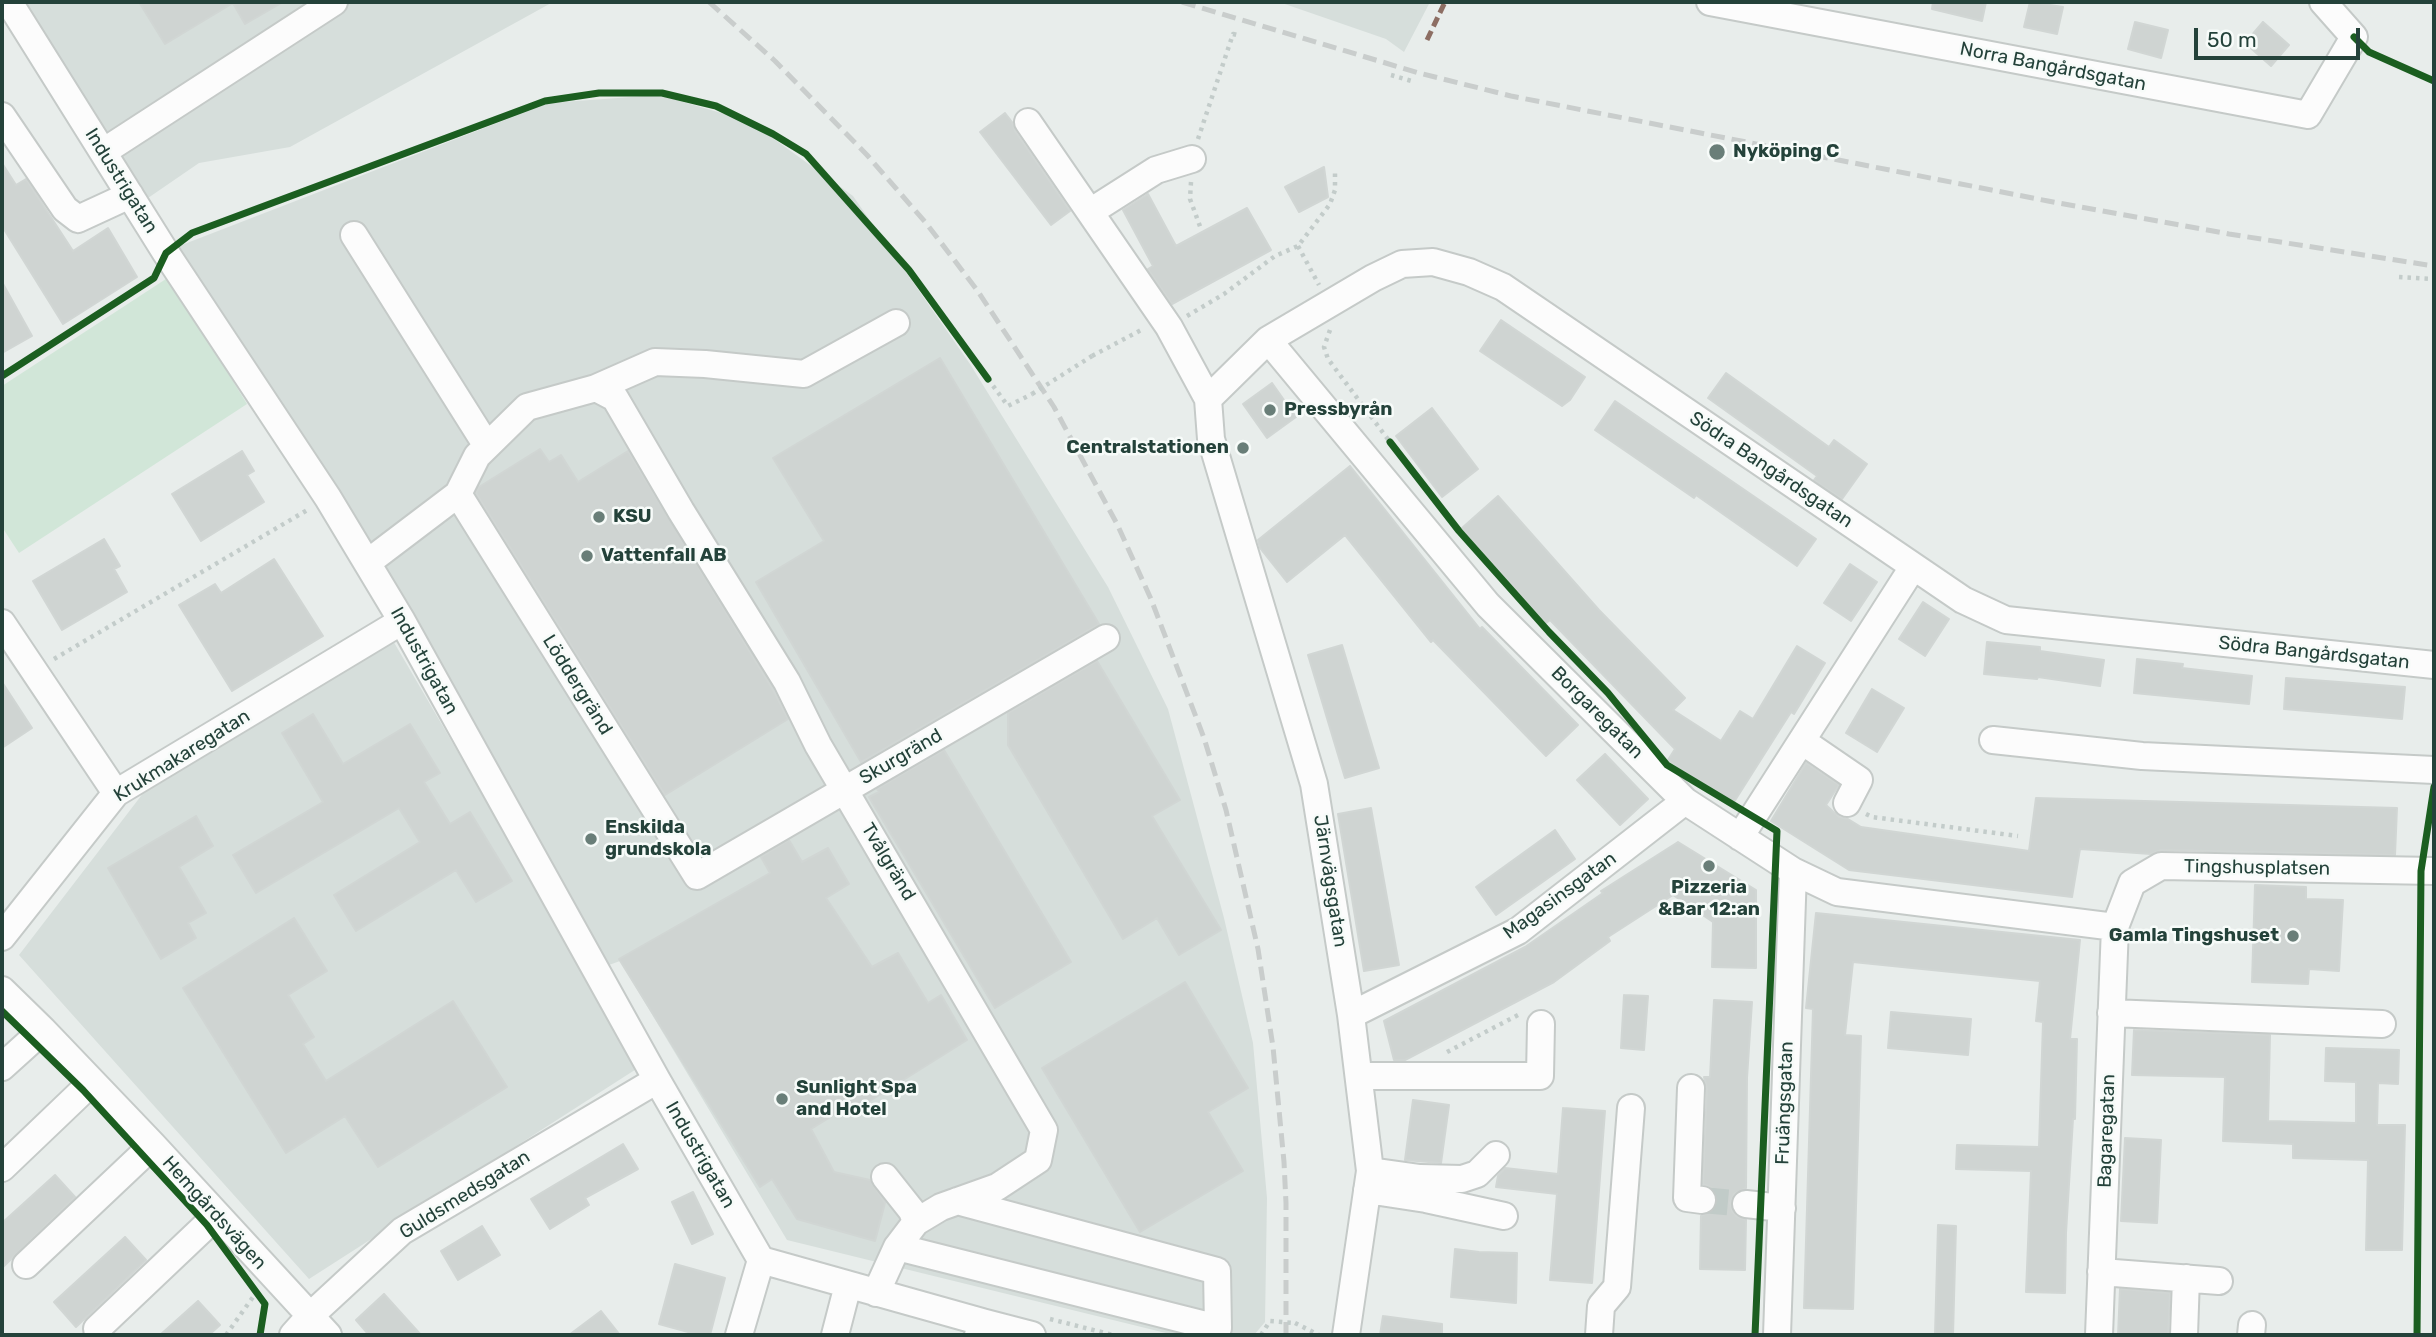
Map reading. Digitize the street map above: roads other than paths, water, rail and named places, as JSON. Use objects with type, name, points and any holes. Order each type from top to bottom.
[{"type":"street","points":[[103,152],[334,2]]},
{"type":"street","name":"Norra Bangårdsgatan","points":[[1710,2],[2308,115],[2354,37],[2323,2]]},
{"type":"street","name":"Industrigatan","points":[[7,7],[328,498],[402,621],[657,1080],[761,1260]]},
{"type":"street","points":[[2,116],[65,209],[78,219],[130,195]]},
{"type":"street","points":[[1028,122],[1169,327],[1208,399]]},
{"type":"street","points":[[1090,212],[1156,170],[1192,159]]},
{"type":"street","points":[[354,235],[487,446]]},
{"type":"street","name":"Södra Bangårdsgatan","points":[[1208,399],[1268,340],[1402,264],[1433,262],[1469,272],[1503,287],[1913,567],[1963,600],[2006,620],[2434,665]]},
{"type":"street","points":[[367,563],[458,494],[477,456],[527,407],[596,388],[655,362],[804,374],[896,323]]},
{"type":"street","name":"Borgaregatan","points":[[1268,340],[1488,605],[1685,802],[1793,871],[1837,891],[2115,927]]},
{"type":"street","name":"Tvålgränd","points":[[596,388],[615,398],[787,682],[818,745],[1044,1130],[1038,1160],[997,1186],[941,1207],[916,1222],[897,1247],[876,1293]]},
{"type":"street","name":"Järnvägsgatan","points":[[1208,399],[1211,439],[1314,784],[1360,1076],[1368,1181],[1346,1335]]},
{"type":"street","name":"Löddergränd","points":[[458,494],[697,876]]},
{"type":"street","points":[[1740,837],[1913,567]]},
{"type":"street","name":"Krukmakaregatan","points":[[2,937],[116,793],[402,621]]},
{"type":"street","points":[[2,622],[116,793]]},
{"type":"street","name":"Skurgränd","points":[[697,876],[1106,638]]},
{"type":"street","points":[[1993,740],[2142,756],[2434,770]]},
{"type":"street","points":[[1802,741],[1859,780],[1847,803]]},
{"type":"street","name":"Magasinsgatan","points":[[1351,1015],[1518,931],[1685,802]]},
{"type":"street","name":"Tingshusplatsen","points":[[2115,927],[2132,883],[2161,866],[2434,871]]},
{"type":"street","name":"Fruängsgatan","points":[[1777,1335],[1793,871]]},
{"type":"street","name":"Bagaregatan","points":[[2099,1335],[2115,927]]},
{"type":"street","name":"Hemgårdsvägen","points":[[2,990],[153,1145],[216,1216],[259,1287],[301,1326],[328,1335]]},
{"type":"street","points":[[2111,1013],[2382,1024]]},
{"type":"street","points":[[1360,1076],[1540,1076],[1533,1018]]},
{"type":"street","points":[[2,1067],[43,1030]]},
{"type":"street","name":"Guldsmedsgatan","points":[[301,1326],[402,1231],[657,1080]]},
{"type":"street","points":[[2,1168],[92,1082]]},
{"type":"street","points":[[1691,1088],[1687,1198],[1702,1200]]},
{"type":"street","points":[[1599,1335],[1601,1306],[1617,1287],[1631,1108]]},
{"type":"street","points":[[26,1265],[153,1145]]},
{"type":"street","points":[[1368,1181],[1462,1179],[1477,1174],[1496,1155]]},
{"type":"street","points":[[886,1177],[912,1211],[916,1222]]},
{"type":"street","points":[[1368,1181],[1426,1199],[1504,1216]]},
{"type":"street","points":[[897,1247],[1219,1328],[1217,1271],[957,1201]]},
{"type":"street","points":[[1746,1204],[1782,1208]]},
{"type":"street","points":[[97,1329],[216,1216]]},
{"type":"street","points":[[739,1335],[761,1260],[876,1293],[980,1329],[1032,1335]]},
{"type":"street","points":[[2101,1272],[2219,1281]]},
{"type":"street","points":[[2184,1335],[2186,1279]]},
{"type":"street","points":[[835,1335],[848,1285]]},
{"type":"tunnel","points":[[1702,1200],[1746,1204]]},
{"type":"railway","points":[[709,2],[775,61],[867,155],[926,223],[977,290],[1054,407],[1117,524],[1151,599],[1204,738],[1226,810],[1258,949],[1273,1047],[1284,1162],[1286,1335]]},
{"type":"railway","points":[[1182,2],[1419,73],[1511,96],[2048,201],[2229,234],[2434,266]]},
{"type":"place","name":"Nyköping C","points":[[1717,152]]},
{"type":"place","name":"Pressbyrån","points":[[1270,410]]},
{"type":"place","name":"Centralstationen","points":[[1243,448]]},
{"type":"place","name":"KSU","points":[[599,517]]},
{"type":"place","name":"Vattenfall AB","points":[[587,556]]},
{"type":"place","name":"Enskilda grundskola","points":[[591,839]]},
{"type":"place","name":"Pizzeria &Bar 12:an","points":[[1709,866]]},
{"type":"place","name":"Gamla Tingshuset","points":[[2293,936]]},
{"type":"place","name":"Sunlight Spa and Hotel","points":[[782,1099]]}]
